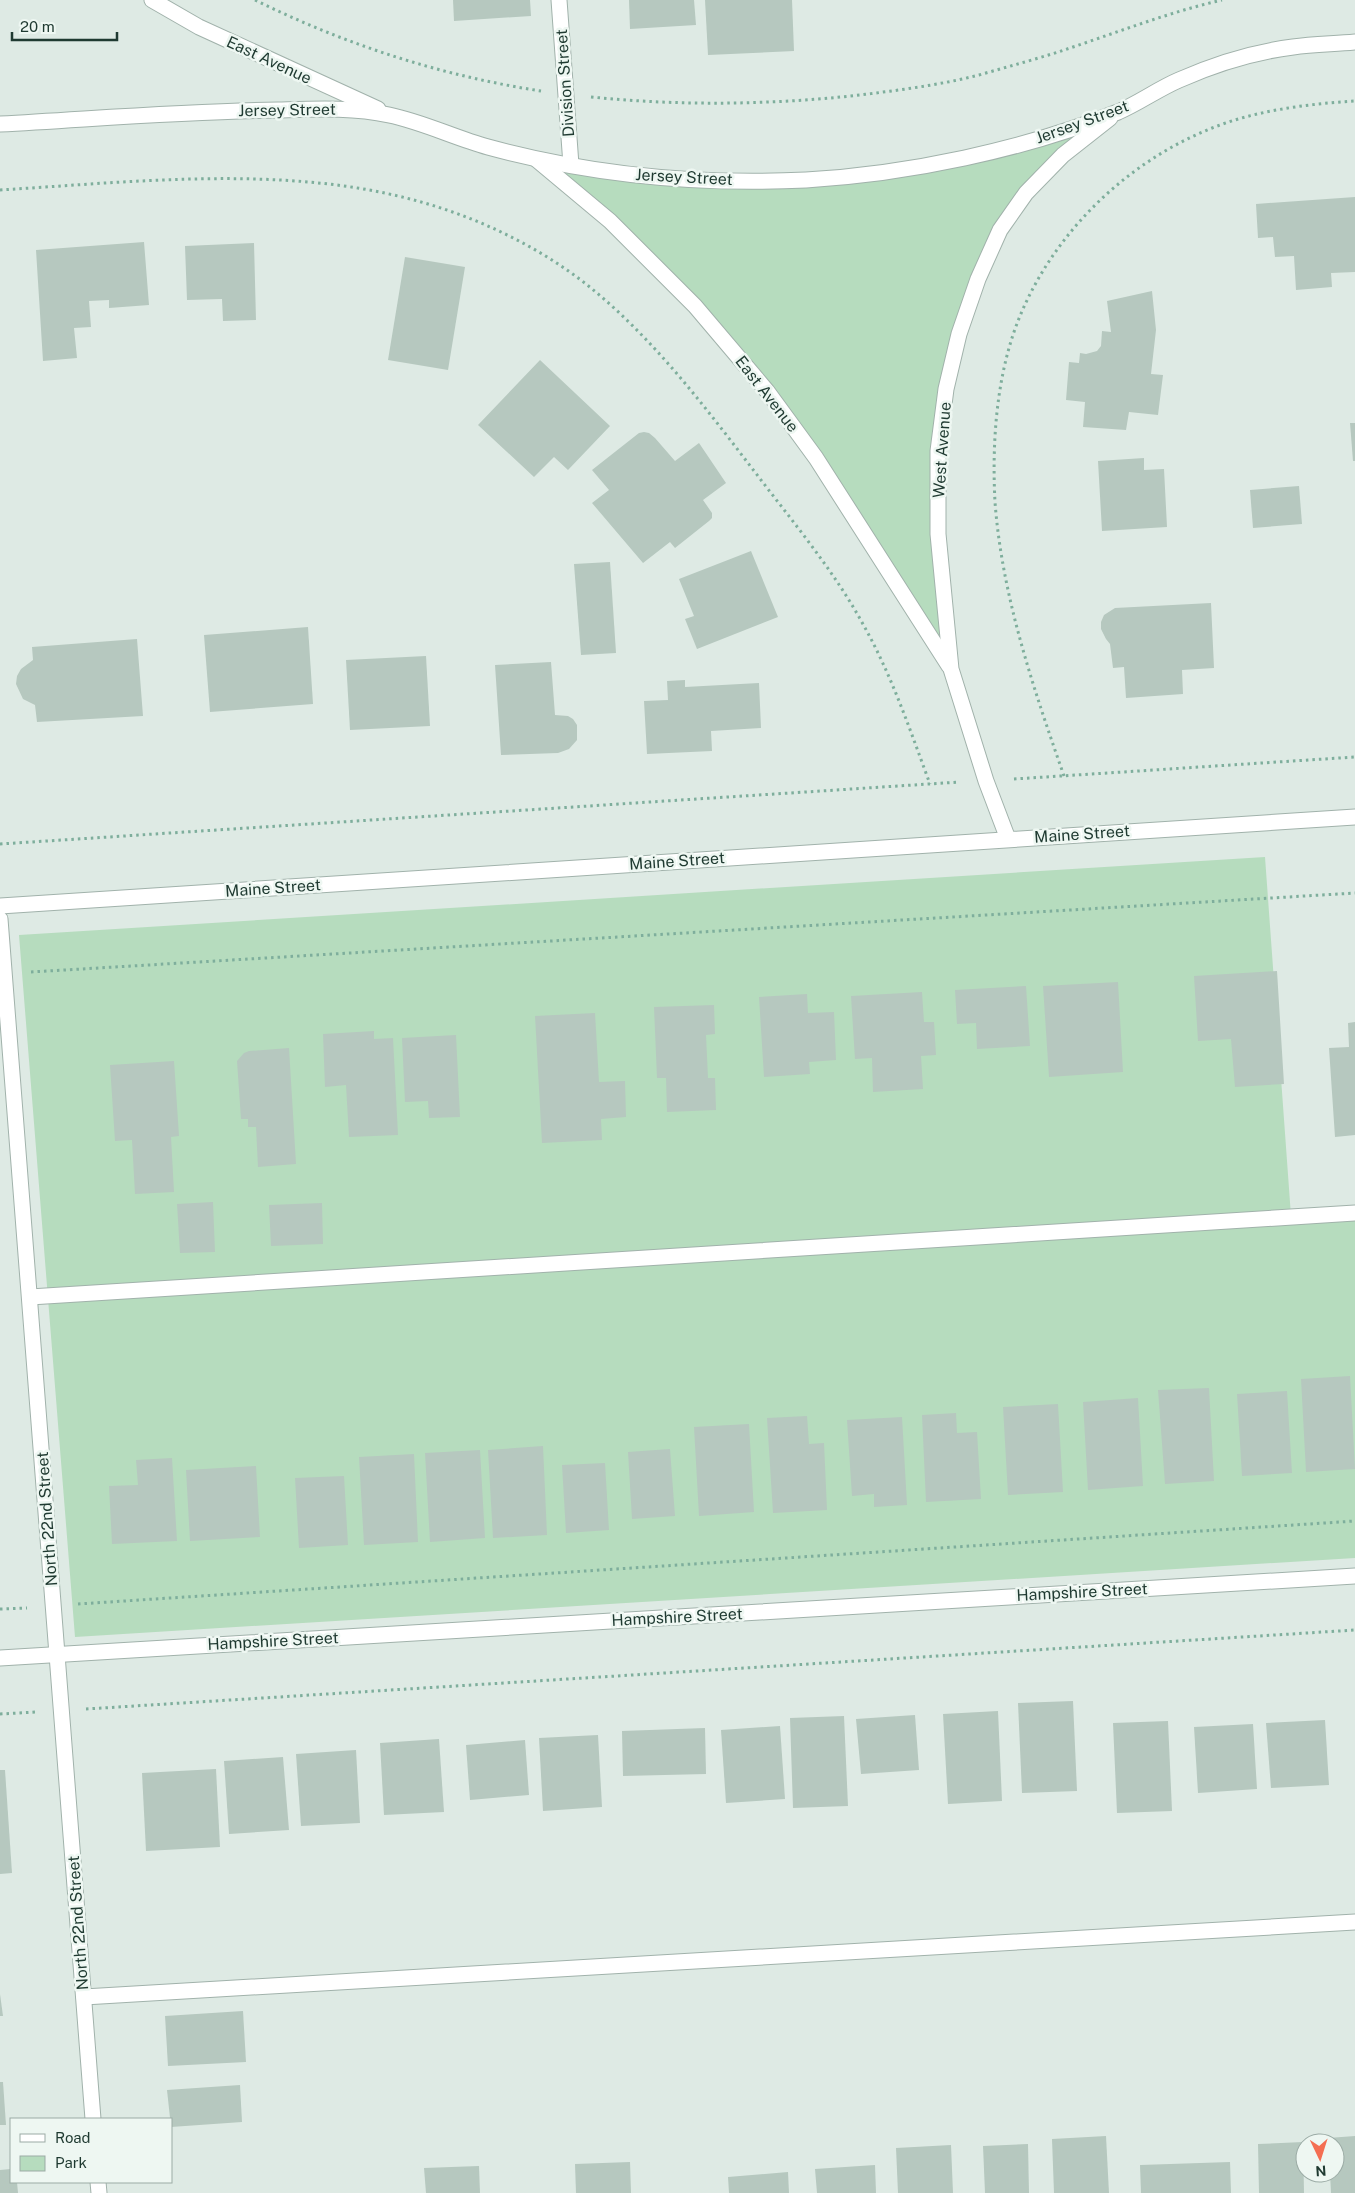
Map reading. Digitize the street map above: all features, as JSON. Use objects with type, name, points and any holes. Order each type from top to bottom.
[{"type":"street","name":"East Avenue","points":[[152,0],[198,27],[388,114]]},
{"type":"street","name":"Division Street","points":[[559,0],[571,165]]},
{"type":"street","name":"Jersey Street","points":[[0,124],[243,110],[339,109],[388,114],[486,146],[536,159],[625,174],[714,181],[806,180],[948,162],[1019,145],[1120,111],[1177,80],[1228,61],[1293,47],[1355,42]]},
{"type":"street","name":"West Avenue","points":[[1008,839],[986,781],[951,669],[938,534],[938,451],[946,389],[959,334],[978,279],[1000,230],[1026,194],[1063,155],[1120,111]]},
{"type":"street","name":"East Avenue","points":[[536,159],[610,221],[695,306],[767,391],[816,458],[951,669]]},
{"type":"street","name":"Maine Street","points":[[0,906],[1008,839],[1355,818]]},
{"type":"street","name":"North 22nd Street","points":[[0,920],[93,2118]]},
{"type":"street","points":[[30,1297],[1355,1213]]},
{"type":"street","name":"Hampshire Street","points":[[0,1658],[1355,1576]]},
{"type":"street","points":[[84,1997],[1355,1922]]},
{"type":"path","points":[[255,0],[360,44],[435,68],[500,85],[566,95],[649,103],[731,105],[805,101],[899,90],[977,75],[1069,49],[1183,9],[1222,0]]},
{"type":"path","points":[[1064,776],[1022,648],[1006,577],[995,502],[996,423],[1005,361],[1015,328],[1028,298],[1050,260],[1075,226],[1114,187],[1149,161],[1206,130],[1252,115],[1313,104],[1355,101]]},
{"type":"path","points":[[0,190],[216,179],[293,181],[366,189],[410,198],[457,213],[535,250],[585,284],[643,336],[700,401],[822,560],[863,624],[883,665],[895,690],[930,784]]},
{"type":"path","points":[[0,844],[1355,757]]},
{"type":"path","points":[[4,974],[1355,893]]},
{"type":"path","points":[[0,1609],[1355,1520]]},
{"type":"path","points":[[0,1714],[1355,1630]]},
{"type":"green space","points":[[1094,126],[1057,155],[1001,215],[967,288],[944,370],[945,652],[719,326],[555,168],[788,186]]},
{"type":"green space","points":[[1265,857],[1291,1216],[1355,1213],[1355,1558],[75,1637],[19,935]]},
{"type":"building","points":[[453,0],[530,0],[531,16],[454,21]]},
{"type":"building","points":[[629,0],[694,0],[696,25],[630,29]]},
{"type":"building","points":[[705,0],[792,0],[794,51],[708,55]]},
{"type":"building","points":[[1355,197],[1355,272],[1331,273],[1332,287],[1296,290],[1294,256],[1275,257],[1273,237],[1258,238],[1256,204]]},
{"type":"building","points":[[144,242],[149,305],[109,308],[109,300],[89,301],[91,327],[74,328],[77,358],[43,361],[36,250]]},
{"type":"building","points":[[254,243],[256,320],[223,321],[222,299],[187,300],[185,246]]},
{"type":"building","points":[[405,257],[465,267],[448,370],[388,360]]},
{"type":"building","points":[[1152,291],[1156,330],[1151,374],[1163,375],[1158,415],[1129,412],[1126,430],[1083,427],[1085,402],[1066,400],[1069,362],[1079,363],[1080,353],[1086,354],[1097,351],[1101,346],[1102,331],[1111,332],[1107,301]]},
{"type":"building","points":[[540,360],[610,426],[568,470],[554,457],[534,477],[478,425]]},
{"type":"building","points":[[1350,423],[1355,423],[1355,461],[1353,461]]},
{"type":"building","points":[[639,433],[649,433],[655,438],[675,461],[699,443],[726,483],[703,500],[712,513],[712,518],[709,521],[675,548],[670,542],[643,563],[592,503],[609,490],[592,470]]},
{"type":"building","points":[[1144,458],[1144,470],[1164,469],[1167,527],[1102,531],[1098,461]]},
{"type":"building","points":[[1299,486],[1302,524],[1253,528],[1250,490]]},
{"type":"building","points":[[751,551],[778,617],[697,649],[685,619],[694,616],[679,579]]},
{"type":"building","points":[[610,562],[616,653],[581,655],[574,564]]},
{"type":"building","points":[[1211,603],[1214,668],[1182,670],[1183,694],[1126,698],[1124,667],[1113,668],[1110,644],[1101,629],[1104,615],[1115,608]]},
{"type":"building","points":[[308,627],[313,704],[210,712],[204,635]]},
{"type":"building","points":[[137,639],[143,716],[37,722],[35,705],[23,699],[16,684],[17,676],[21,669],[33,660],[32,647]]},
{"type":"building","points":[[426,656],[430,726],[350,730],[346,660]]},
{"type":"building","points":[[551,662],[555,715],[568,716],[573,719],[577,725],[577,740],[569,749],[558,753],[501,755],[495,665]]},
{"type":"building","points":[[685,680],[685,687],[759,683],[761,728],[711,731],[712,751],[647,754],[644,701],[668,700],[667,681]]},
{"type":"building","points":[[1277,971],[1284,1084],[1235,1087],[1231,1039],[1198,1041],[1194,976]]},
{"type":"building","points":[[1118,982],[1123,1072],[1049,1077],[1043,986]]},
{"type":"building","points":[[1026,986],[1030,1046],[977,1049],[976,1023],[957,1024],[955,990]]},
{"type":"building","points":[[922,992],[924,1022],[934,1022],[936,1055],[921,1056],[923,1089],[873,1092],[872,1058],[855,1059],[851,996]]},
{"type":"building","points":[[807,994],[808,1013],[834,1012],[836,1060],[809,1062],[810,1074],[764,1077],[759,997]]},
{"type":"building","points":[[714,1005],[715,1034],[706,1035],[708,1078],[715,1078],[716,1110],[667,1112],[666,1078],[657,1078],[654,1007]]},
{"type":"building","points":[[595,1013],[599,1082],[625,1081],[626,1117],[601,1119],[602,1140],[542,1143],[535,1016]]},
{"type":"building","points":[[1355,1022],[1355,1135],[1335,1137],[1329,1048],[1349,1047],[1348,1023]]},
{"type":"building","points":[[374,1031],[374,1039],[393,1038],[398,1135],[349,1137],[346,1085],[325,1087],[323,1034]]},
{"type":"building","points":[[456,1035],[460,1117],[429,1118],[428,1101],[405,1102],[402,1038]]},
{"type":"building","points":[[289,1048],[296,1164],[258,1167],[256,1127],[248,1127],[248,1119],[241,1119],[237,1061],[244,1053],[249,1051]]},
{"type":"building","points":[[174,1061],[179,1136],[171,1137],[174,1192],[135,1194],[132,1140],[115,1141],[110,1065]]},
{"type":"building","points":[[213,1202],[215,1252],[180,1253],[177,1204]]},
{"type":"building","points":[[322,1203],[323,1244],[271,1246],[269,1205]]},
{"type":"building","points":[[1350,1376],[1355,1469],[1306,1472],[1301,1379]]},
{"type":"building","points":[[1209,1388],[1214,1481],[1165,1484],[1158,1390]]},
{"type":"building","points":[[1287,1391],[1292,1473],[1242,1476],[1237,1394]]},
{"type":"building","points":[[1138,1398],[1143,1486],[1088,1490],[1083,1402]]},
{"type":"building","points":[[1058,1404],[1063,1492],[1008,1495],[1003,1407]]},
{"type":"building","points":[[956,1413],[957,1433],[977,1432],[981,1499],[926,1502],[922,1415]]},
{"type":"building","points":[[807,1416],[809,1444],[824,1443],[827,1510],[773,1513],[767,1418]]},
{"type":"building","points":[[902,1417],[907,1505],[874,1507],[874,1494],[852,1496],[847,1420]]},
{"type":"building","points":[[749,1424],[754,1512],[699,1516],[694,1427]]},
{"type":"building","points":[[543,1446],[547,1535],[493,1538],[488,1450]]},
{"type":"building","points":[[670,1449],[675,1516],[632,1519],[628,1452]]},
{"type":"building","points":[[480,1450],[485,1538],[430,1542],[425,1453]]},
{"type":"building","points":[[414,1454],[418,1542],[364,1545],[359,1457]]},
{"type":"building","points":[[172,1458],[177,1541],[112,1544],[109,1486],[138,1485],[136,1460]]},
{"type":"building","points":[[605,1463],[609,1530],[566,1533],[562,1465]]},
{"type":"building","points":[[256,1466],[260,1537],[190,1541],[186,1470]]},
{"type":"building","points":[[344,1476],[348,1545],[299,1548],[295,1478]]},
{"type":"building","points":[[1073,1701],[1077,1791],[1022,1793],[1018,1703]]},
{"type":"building","points":[[998,1711],[1002,1801],[948,1804],[943,1714]]},
{"type":"building","points":[[915,1715],[919,1770],[861,1774],[856,1719]]},
{"type":"building","points":[[844,1716],[848,1806],[793,1808],[790,1718]]},
{"type":"building","points":[[1325,1720],[1329,1785],[1271,1788],[1266,1723]]},
{"type":"building","points":[[1168,1721],[1172,1811],[1117,1813],[1113,1723]]},
{"type":"building","points":[[1253,1724],[1257,1789],[1198,1793],[1194,1727]]},
{"type":"building","points":[[780,1726],[785,1799],[726,1803],[721,1730]]},
{"type":"building","points":[[705,1728],[706,1774],[623,1776],[622,1731]]},
{"type":"building","points":[[598,1735],[602,1807],[543,1811],[539,1738]]},
{"type":"building","points":[[439,1739],[444,1812],[384,1815],[380,1743]]},
{"type":"building","points":[[525,1740],[529,1795],[470,1800],[466,1745]]},
{"type":"building","points":[[356,1750],[360,1823],[301,1826],[296,1754]]},
{"type":"building","points":[[283,1757],[289,1830],[229,1834],[224,1761]]},
{"type":"building","points":[[216,1769],[220,1847],[146,1851],[142,1773]]},
{"type":"building","points":[[0,1770],[5,1770],[12,1873],[0,1874]]},
{"type":"building","points":[[0,1994],[3,2016],[0,2016]]},
{"type":"building","points":[[243,2011],[246,2062],[168,2066],[165,2016]]},
{"type":"building","points":[[0,2082],[3,2082],[6,2125],[0,2125]]},
{"type":"building","points":[[240,2085],[242,2122],[172,2127],[167,2090]]},
{"type":"building","points":[[1106,2136],[1109,2193],[1054,2193],[1052,2139]]},
{"type":"building","points":[[1355,2136],[1355,2193],[1331,2193],[1330,2183],[1345,2183],[1345,2137]]},
{"type":"building","points":[[1295,2142],[1295,2183],[1304,2183],[1304,2193],[1259,2193],[1258,2144]]},
{"type":"building","points":[[1028,2144],[1029,2193],[985,2193],[983,2146]]},
{"type":"building","points":[[951,2145],[953,2193],[898,2193],[896,2148]]},
{"type":"building","points":[[630,2162],[631,2193],[576,2193],[575,2164]]},
{"type":"building","points":[[1230,2162],[1231,2193],[1141,2193],[1140,2165]]},
{"type":"building","points":[[875,2165],[876,2193],[817,2193],[815,2169]]},
{"type":"building","points":[[479,2166],[480,2193],[426,2193],[424,2168]]},
{"type":"building","points":[[10,2169],[10,2183],[17,2183],[18,2193],[0,2193],[0,2170]]},
{"type":"building","points":[[788,2172],[789,2193],[729,2193],[728,2177]]}]
